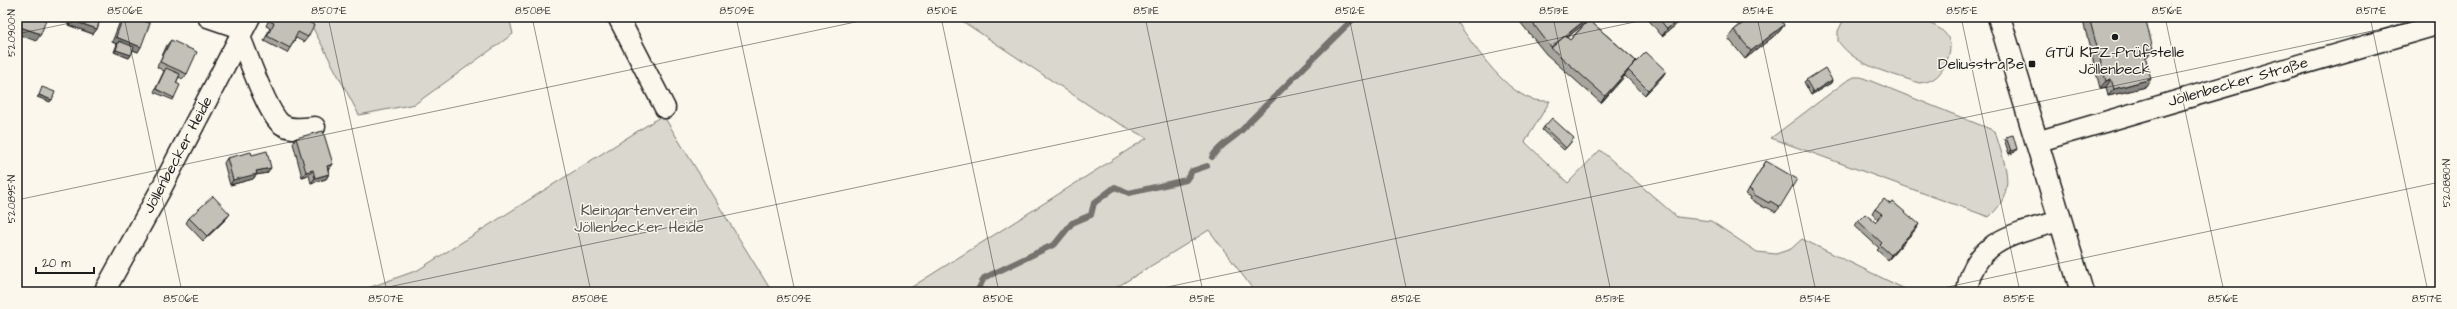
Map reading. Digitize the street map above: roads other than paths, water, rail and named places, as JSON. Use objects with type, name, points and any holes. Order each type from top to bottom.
[{"type":"main road","points":[[1999,17],[2082,292]]},
{"type":"street","points":[[208,17],[244,28],[271,111],[280,124],[296,129],[315,128]]},
{"type":"street","points":[[618,17],[665,108]]},
{"type":"street","name":"Jöllenbecker Straße","points":[[2036,142],[2440,24]]},
{"type":"street","name":"Jöllenbecker Heide","points":[[104,292],[160,191],[244,28]]},
{"type":"street","points":[[1967,292],[1972,272],[1980,256],[1994,244],[2011,235],[2060,221]]},
{"type":"waterway","points":[[1212,157],[1220,147],[1240,132],[1355,17]]},
{"type":"waterway","points":[[977,292],[984,278],[1055,244],[1072,223],[1091,215],[1094,203],[1115,187],[1129,193],[1186,180],[1192,171],[1207,166]]},
{"type":"place","name":"GTÜ KFZ-Prüfstelle Jöllenbeck","points":[[2115,37]]},
{"type":"place","name":"Deliusstraße","points":[[2032,64]]},
{"type":"park label","name":"Kleingartenverein Jöllenbecker Heide","points":[[639,218]]}]
